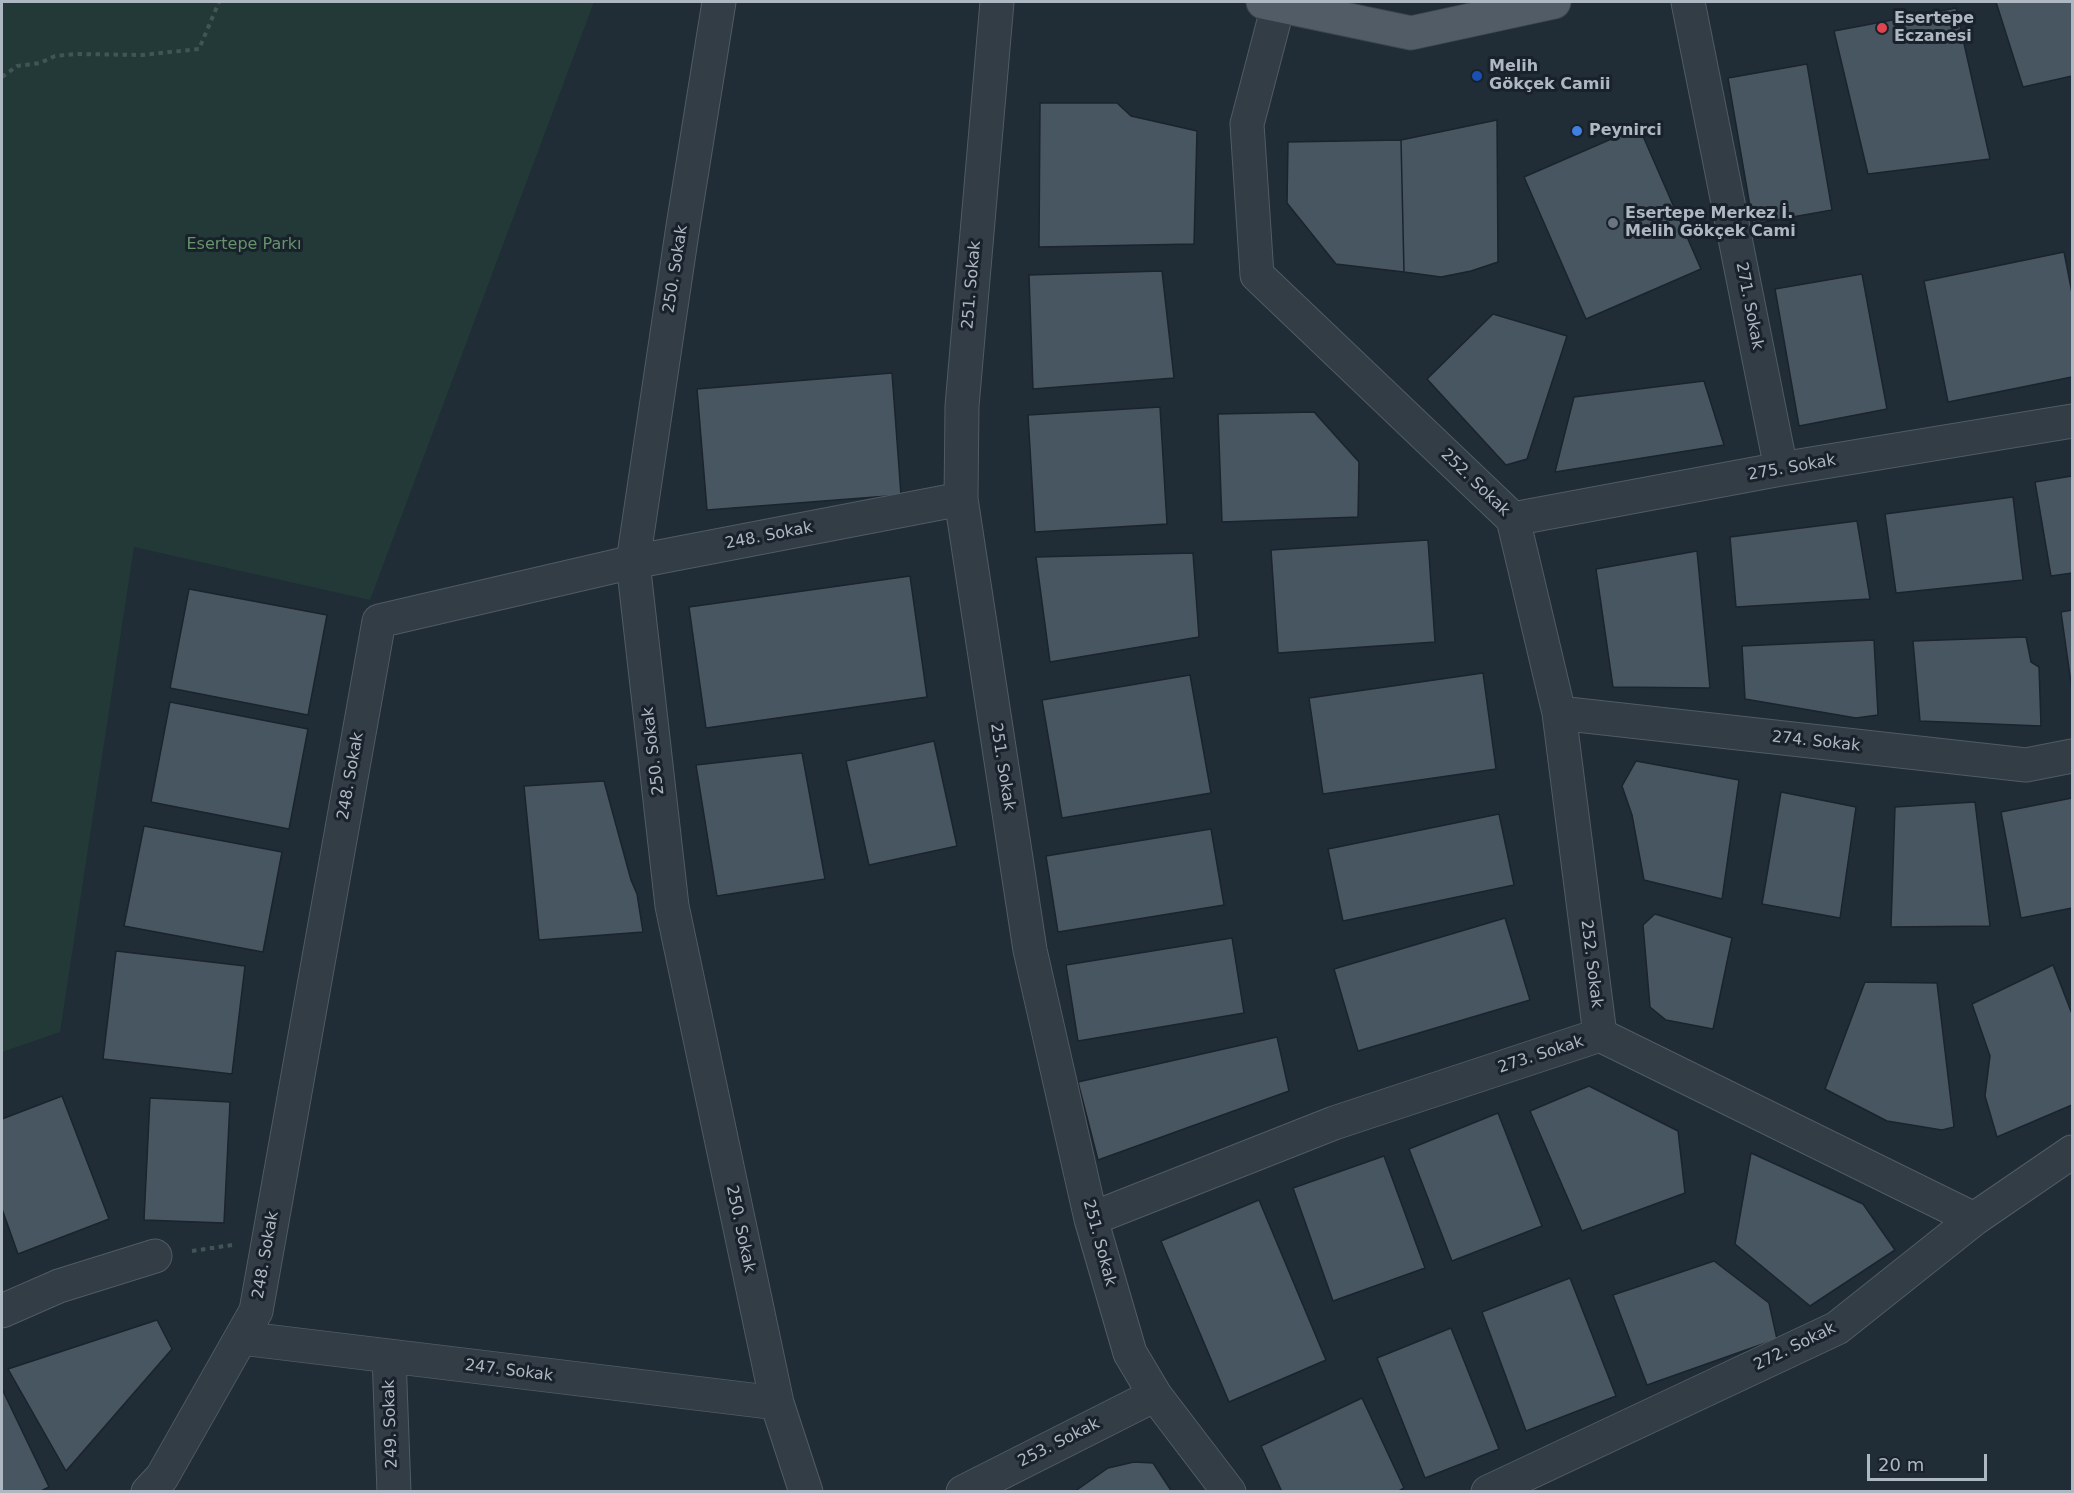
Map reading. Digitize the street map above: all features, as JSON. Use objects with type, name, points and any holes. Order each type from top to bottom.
[{"type":"main road","points":[[1273,3],[1411,33],[1554,2]]},
{"type":"street","name":"250. Sokak","points":[[719,2],[633,562],[672,906],[777,1404],[806,1491]]},
{"type":"street","name":"251. Sokak","points":[[997,2],[962,406],[961,499],[1030,950],[1091,1220],[1130,1353],[1155,1395],[1229,1491]]},
{"type":"street","name":"271. Sokak","points":[[1688,2],[1782,469]]},
{"type":"street","name":"252. Sokak","points":[[1273,3],[1247,124],[1257,275],[1513,519],[1559,713],[1600,1035]]},
{"type":"street","name":"275. Sokak","points":[[1513,519],[1782,469],[2073,421]]},
{"type":"street","name":"248. Sokak","points":[[148,1491],[162,1477],[256,1311],[379,621],[633,562],[961,499]]},
{"type":"street","name":"274. Sokak","points":[[1559,713],[2026,765],[2073,756]]},
{"type":"street","name":"273. Sokak","points":[[1091,1220],[1334,1123],[1600,1035],[1974,1219]]},
{"type":"street","name":"272. Sokak","points":[[1488,1491],[1837,1328],[1974,1219],[2073,1152]]},
{"type":"street","points":[[2,1311],[59,1286],[155,1256]]},
{"type":"street","name":"247. Sokak","points":[[241,1338],[777,1404]]},
{"type":"street","name":"249. Sokak","points":[[388,1356],[394,1491]]},
{"type":"street","name":"253. Sokak","points":[[963,1491],[1155,1395]]},
{"type":"path","points":[[2,77],[17,66],[40,63],[55,56],[142,55],[199,49],[219,2]]},
{"type":"path","points":[[155,1256],[269,1239]]},
{"type":"green space","name":"Esertepe Parkı","points":[[2,2],[594,2],[370,600],[134,547],[60,1032],[2,1052]]},
{"type":"building","points":[[1996,2],[2072,2],[2072,76],[2023,87]]},
{"type":"building","points":[[1956,8],[1990,159],[1868,174],[1834,31]]},
{"type":"building","points":[[1807,64],[1832,210],[1753,224],[1728,78]]},
{"type":"building","points":[[1040,103],[1117,103],[1131,116],[1197,131],[1194,244],[1039,247]]},
{"type":"building","points":[[1497,120],[1498,262],[1471,271],[1441,277],[1404,272],[1401,140]]},
{"type":"building","name":"Esertepe Merkez İ. Melih Gökçek Cami","points":[[1639,127],[1701,269],[1586,319],[1524,177]]},
{"type":"building","points":[[1401,140],[1404,272],[1336,264],[1287,203],[1288,142]]},
{"type":"building","points":[[2064,252],[2072,293],[2072,377],[1948,402],[1924,281]]},
{"type":"building","points":[[1162,271],[1174,378],[1033,389],[1029,275]]},
{"type":"building","points":[[1862,274],[1887,409],[1799,426],[1775,289]]},
{"type":"building","points":[[1493,314],[1567,336],[1527,459],[1506,465],[1427,379]]},
{"type":"building","points":[[892,373],[901,495],[707,510],[697,389]]},
{"type":"building","points":[[1704,381],[1724,445],[1555,472],[1574,397]]},
{"type":"building","points":[[1160,407],[1167,524],[1035,532],[1028,415]]},
{"type":"building","points":[[1314,412],[1359,462],[1358,517],[1222,522],[1218,414]]},
{"type":"building","points":[[2072,476],[2072,573],[2051,576],[2035,482]]},
{"type":"building","points":[[2013,497],[2023,580],[1896,593],[1885,514]]},
{"type":"building","points":[[1857,521],[1870,599],[1736,607],[1730,537]]},
{"type":"building","points":[[1428,540],[1435,642],[1278,653],[1271,550]]},
{"type":"building","points":[[1697,551],[1710,688],[1613,687],[1596,569]]},
{"type":"building","points":[[1193,553],[1199,637],[1050,662],[1036,557]]},
{"type":"building","points":[[910,576],[927,697],[706,728],[689,607]]},
{"type":"building","points":[[189,589],[327,615],[308,715],[170,688]]},
{"type":"building","points":[[2072,610],[2072,690],[2061,612]]},
{"type":"building","points":[[2026,637],[2031,662],[2039,667],[2041,726],[1920,721],[1913,641]]},
{"type":"building","points":[[1874,640],[1878,715],[1856,718],[1745,699],[1742,646]]},
{"type":"building","points":[[1483,673],[1496,769],[1323,794],[1309,698]]},
{"type":"building","points":[[1190,675],[1211,793],[1062,818],[1042,700]]},
{"type":"building","points":[[170,702],[308,729],[289,829],[151,802]]},
{"type":"building","points":[[934,741],[957,846],[869,865],[846,761]]},
{"type":"building","points":[[802,753],[825,879],[717,896],[696,765]]},
{"type":"building","points":[[1636,761],[1739,780],[1722,899],[1644,880],[1632,815],[1622,786]]},
{"type":"building","points":[[604,781],[631,880],[637,894],[643,932],[539,940],[524,786]]},
{"type":"building","points":[[1781,792],[1856,807],[1840,918],[1762,904]]},
{"type":"building","points":[[2072,798],[2072,908],[2021,918],[2001,812]]},
{"type":"building","points":[[1975,802],[1990,926],[1891,927],[1895,807]]},
{"type":"building","points":[[1499,814],[1514,885],[1343,921],[1328,849]]},
{"type":"building","points":[[144,826],[282,852],[263,952],[124,926]]},
{"type":"building","points":[[1211,829],[1224,905],[1058,932],[1046,856]]},
{"type":"building","points":[[1655,914],[1732,938],[1713,1029],[1666,1020],[1650,1007],[1643,925]]},
{"type":"building","points":[[1505,918],[1530,1000],[1358,1051],[1334,969]]},
{"type":"building","points":[[1232,938],[1244,1013],[1078,1041],[1066,965]]},
{"type":"building","points":[[116,951],[245,966],[232,1074],[103,1059]]},
{"type":"building","points":[[2053,965],[2072,1014],[2072,1105],[1997,1137],[1985,1096],[1990,1056],[1972,1004]]},
{"type":"building","points":[[1865,982],[1937,983],[1954,1127],[1942,1130],[1887,1121],[1825,1089]]},
{"type":"building","points":[[1277,1037],[1289,1091],[1098,1160],[1078,1082]]},
{"type":"building","points":[[1589,1086],[1678,1131],[1685,1193],[1582,1231],[1530,1111]]},
{"type":"building","points":[[62,1096],[109,1219],[18,1254],[2,1209],[2,1119]]},
{"type":"building","points":[[150,1098],[230,1102],[224,1223],[144,1220]]},
{"type":"building","points":[[1498,1113],[1542,1226],[1452,1261],[1409,1149]]},
{"type":"building","points":[[1751,1153],[1863,1204],[1895,1250],[1810,1306],[1735,1244]]},
{"type":"building","points":[[1384,1156],[1425,1268],[1333,1301],[1293,1188]]},
{"type":"building","points":[[1259,1200],[1326,1360],[1229,1402],[1161,1241]]},
{"type":"building","points":[[1714,1261],[1769,1303],[1777,1339],[1647,1385],[1613,1295]]},
{"type":"building","points":[[1570,1278],[1616,1396],[1526,1431],[1482,1312]]},
{"type":"building","points":[[157,1320],[172,1349],[66,1471],[8,1369]]},
{"type":"building","points":[[1451,1328],[1499,1449],[1425,1478],[1377,1358]]},
{"type":"building","points":[[2,1389],[49,1487],[39,1492],[2,1492]]},
{"type":"building","points":[[1362,1398],[1404,1488],[1397,1492],[1282,1492],[1261,1446]]},
{"type":"building","points":[[1134,1462],[1153,1463],[1172,1492],[1074,1492],[1108,1468]]},
{"type":"place","name":"Esertepe Eczanesi","points":[[1882,28]]},
{"type":"place","name":"Melih Gökçek Camii","points":[[1477,76]]},
{"type":"place","name":"Peynirci","points":[[1577,131]]},
{"type":"place","name":"Esertepe Merkez İ. Melih Gökçek Cami","points":[[1613,223]]}]
